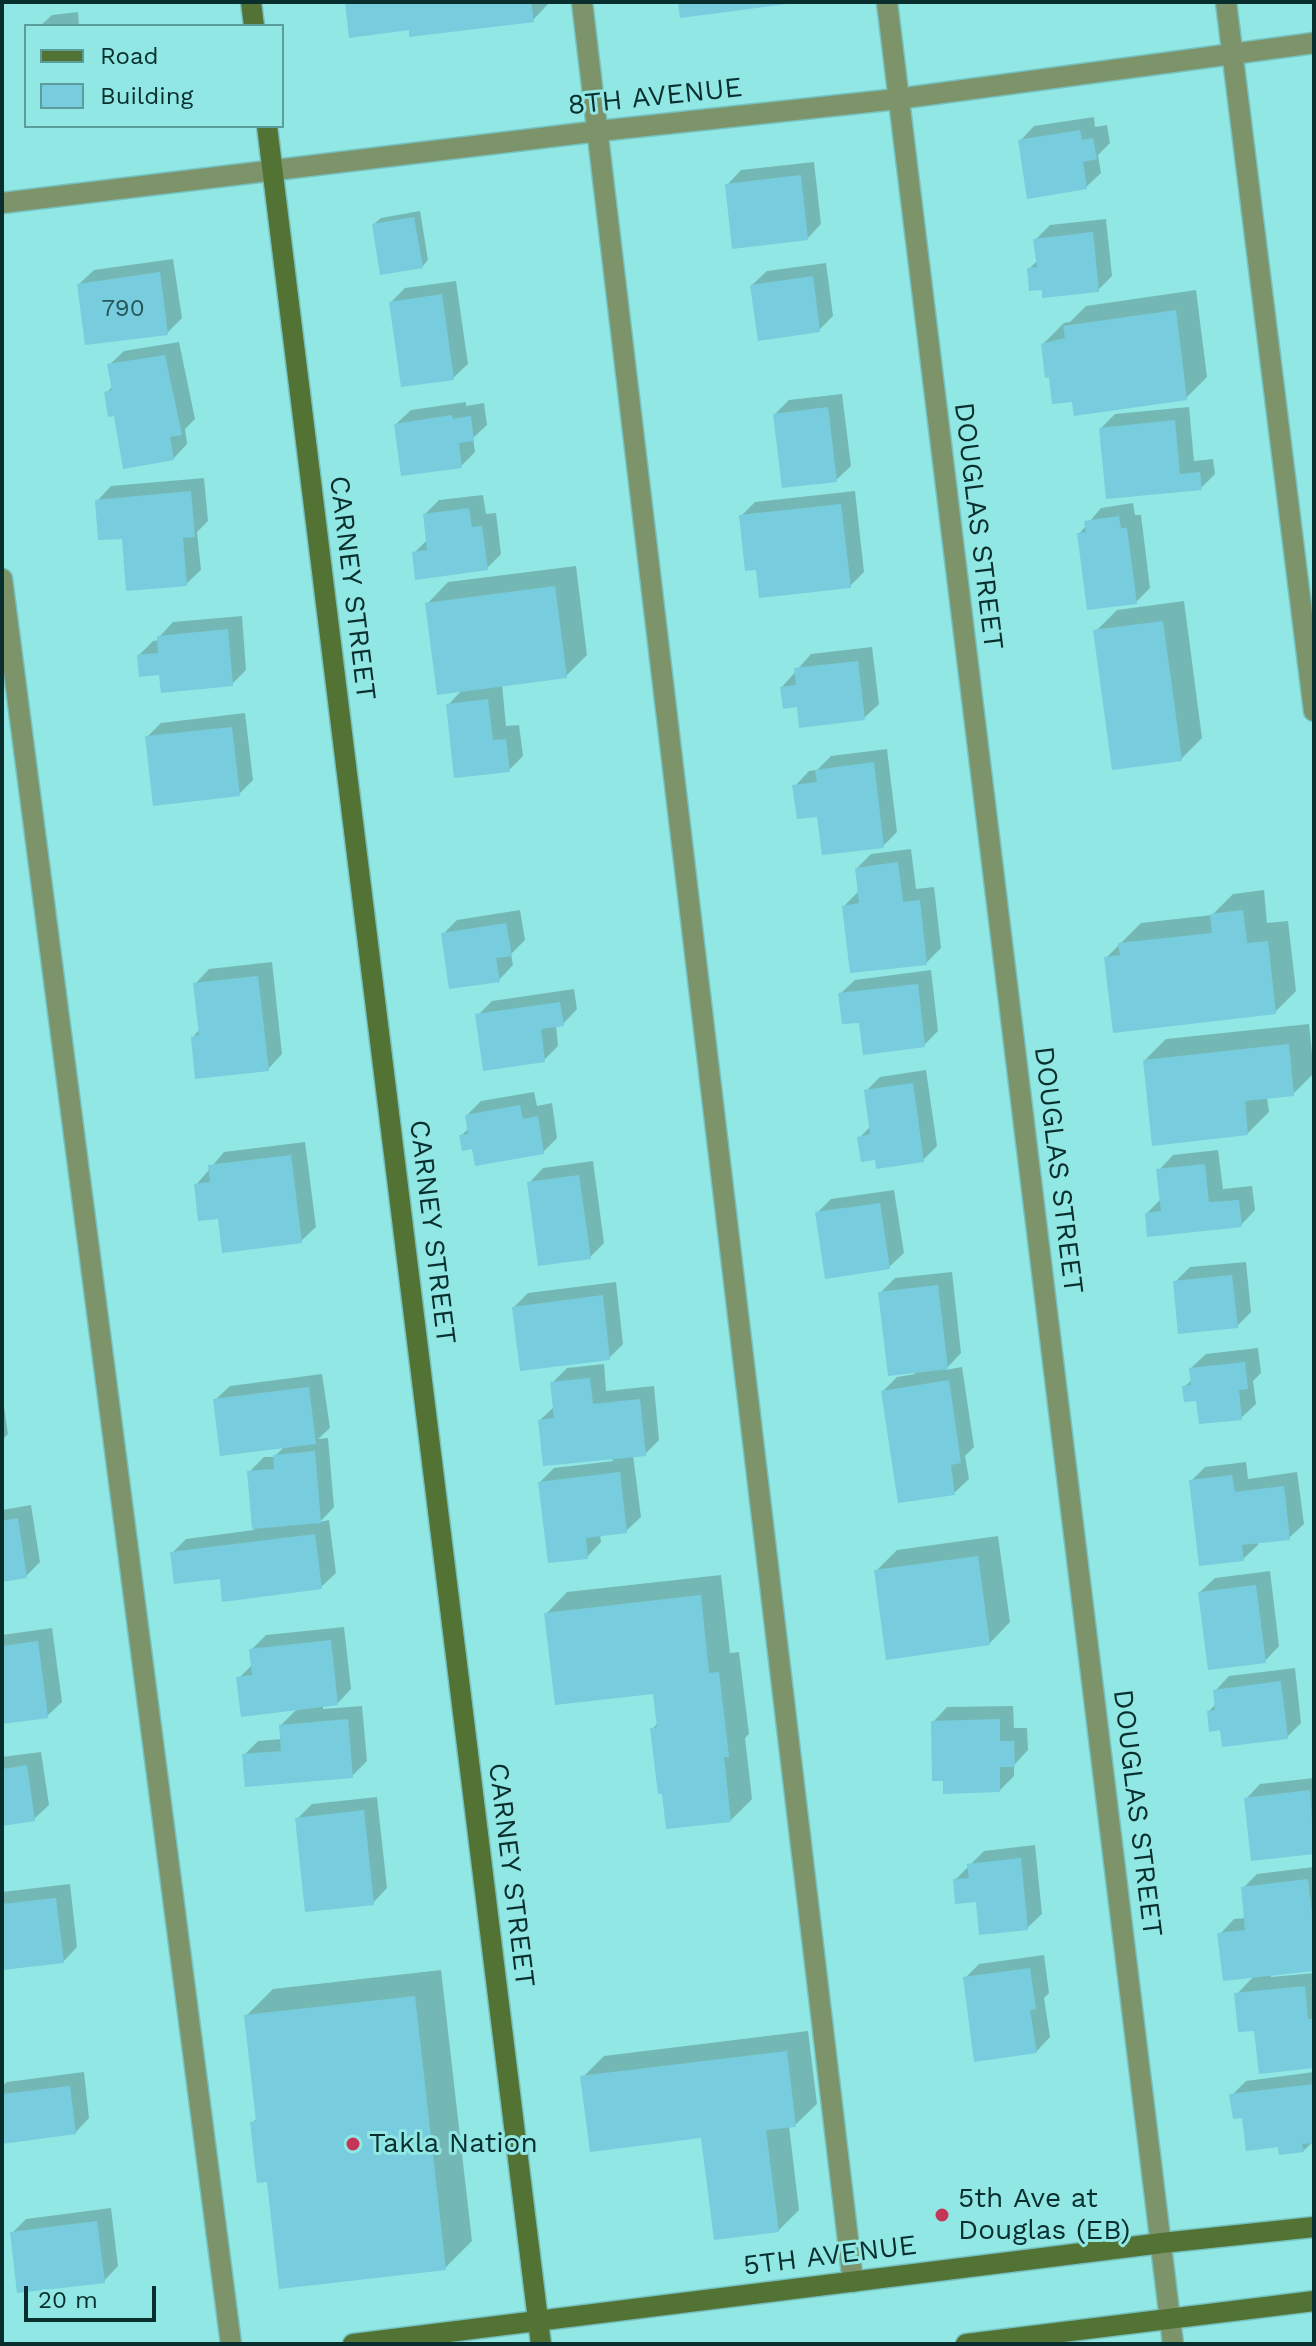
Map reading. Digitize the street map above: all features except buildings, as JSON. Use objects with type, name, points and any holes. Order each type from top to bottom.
[{"type":"street","points":[[251,2],[254,24]]},
{"type":"street","points":[[582,2],[853,2282]]},
{"type":"street","name":"DOUGLAS STREET","points":[[887,2],[1173,2344]]},
{"type":"street","points":[[1226,2],[1314,711]]},
{"type":"street","name":"8TH AVENUE","points":[[2,203],[599,131],[897,99],[1314,43]]},
{"type":"street","name":"CARNEY STREET","points":[[267,128],[541,2344]]},
{"type":"street","points":[[2,579],[231,2344]]},
{"type":"street","name":"5TH AVENUE","points":[[353,2344],[1162,2243],[1314,2227]]},
{"type":"street","points":[[966,2344],[1314,2301]]},
{"type":"place","name":"Takla Nation","points":[[353,2144]]},
{"type":"place","name":"5th Ave at Douglas (EB)","points":[[942,2215]]}]
